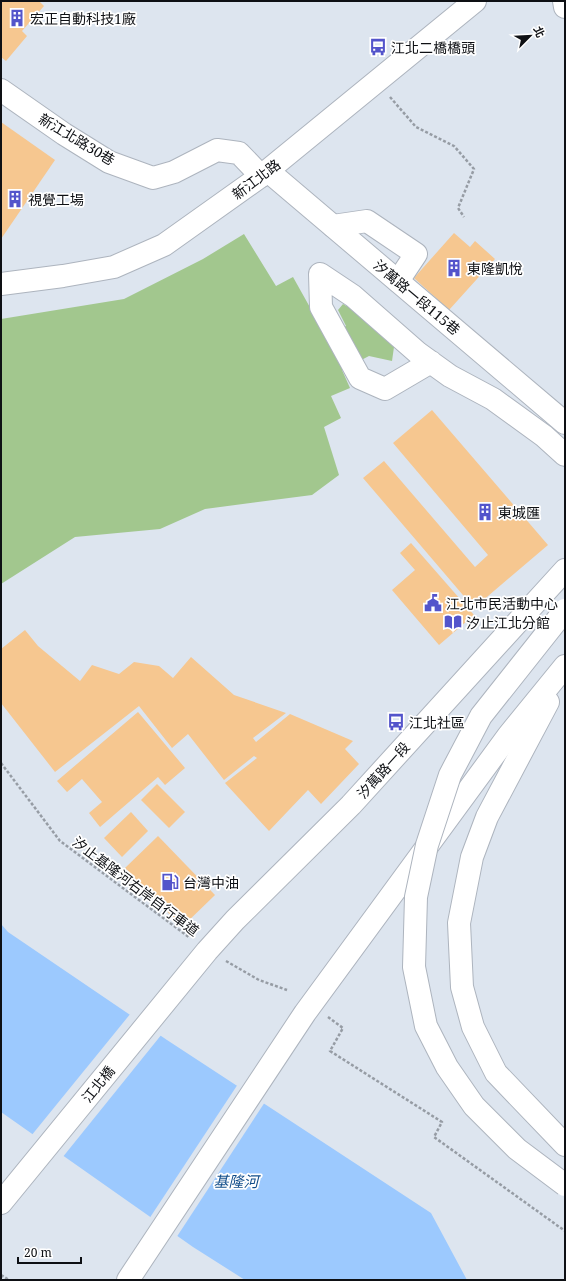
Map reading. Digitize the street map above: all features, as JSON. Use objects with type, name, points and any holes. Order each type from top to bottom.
[{"type":"main road","name":"新江北路","points":[[1,284],[63,276],[114,267],[164,245],[264,174],[475,1]]},
{"type":"main road","points":[[564,1],[565,7]]},
{"type":"main road","name":"新江北路30巷","points":[[1,90],[64,134],[109,162],[153,178],[174,172],[217,150],[239,153],[264,174]]},
{"type":"main road","name":"汐萬路一段115巷","points":[[264,174],[333,226],[565,424]]},
{"type":"main road","points":[[333,226],[367,221],[416,254],[398,281]]},
{"type":"main road","points":[[431,362],[385,389],[360,378],[321,307],[320,274],[353,296],[418,353],[431,362],[450,376],[493,399],[544,436],[565,455]]},
{"type":"main road","name":"汐萬路一段","points":[[201,958],[235,920],[351,805],[565,570]]},
{"type":"main road","points":[[565,610],[481,716],[450,775],[426,845],[416,897],[414,967],[426,1026],[447,1067],[474,1106],[518,1149],[565,1185]]},
{"type":"main road","points":[[128,1280],[305,1013],[508,736],[565,666]]},
{"type":"main road","points":[[565,670],[487,818],[472,857],[459,923],[462,987],[473,1027],[496,1073],[565,1145]]},
{"type":"main road","name":"江北橋","points":[[1,1203],[201,958]]},
{"type":"path","points":[[376,82],[416,127],[454,146],[474,169],[458,208],[464,216]]},
{"type":"path","name":"汐止基隆河右岸自行車道","points":[[1,763],[60,841],[201,958],[287,990]]},
{"type":"path","points":[[328,1016],[343,1028],[330,1051],[442,1122],[434,1137],[565,1230]]},
{"type":"path","points":[[1,1275],[9,1280]]},
{"type":"green space","points":[[244,234],[276,286],[293,277],[326,336],[346,326],[338,310],[343,304],[369,319],[394,347],[392,361],[369,356],[342,370],[350,388],[331,396],[341,418],[324,427],[339,475],[312,495],[205,509],[160,529],[75,537],[1,584],[1,319],[124,299],[203,259]]},
{"type":"water","name":"基隆河","points":[[1,924],[8,932],[167,1040],[431,1213],[467,1280],[245,1280],[193,1247],[1,1112]]},
{"type":"pier","points":[[131,1013],[162,1034],[62,1158],[31,1136]]},
{"type":"pier","points":[[238,1084],[265,1102],[176,1238],[149,1219]]},
{"type":"building","name":"宏正自動科技1廠","points":[[1,1],[39,1],[44,6],[22,31],[27,36],[6,61],[1,57]]},
{"type":"building","name":"視覺工場","points":[[1,122],[55,160],[1,239]]},
{"type":"building","name":"東隆凱悅","points":[[454,233],[470,247],[475,241],[495,259],[449,310],[414,278]]},
{"type":"building","name":"東城匯","points":[[432,410],[548,545],[474,608],[363,478],[384,461],[475,567],[488,555],[393,443]]},
{"type":"building","name":"江北市民活動中心","points":[[411,543],[474,615],[439,645],[392,590],[415,570],[400,553]]},
{"type":"building","points":[[25,630],[38,646],[80,681],[92,665],[119,674],[134,662],[159,666],[173,678],[191,657],[234,695],[286,713],[253,738],[256,742],[290,714],[353,741],[345,749],[359,764],[321,804],[308,790],[269,831],[225,783],[257,758],[254,756],[224,780],[188,734],[172,748],[139,706],[55,772],[1,703],[1,649]]},
{"type":"building","points":[[138,712],[185,768],[165,785],[158,777],[100,827],[89,813],[102,802],[82,779],[67,792],[57,781]]},
{"type":"building","points":[[157,784],[185,812],[169,828],[141,800]]},
{"type":"building","points":[[131,812],[148,831],[122,857],[104,838]]},
{"type":"building","name":"台灣中油","points":[[158,836],[215,895],[182,927],[125,868]]},
{"type":"place","name":"宏正自動科技1廠","points":[[17,18]]},
{"type":"place","name":"江北二橋橋頭","points":[[378,47]]},
{"type":"place","name":"視覺工場","points":[[15,199]]},
{"type":"place","name":"東隆凱悅","points":[[454,268]]},
{"type":"place","name":"東城匯","points":[[485,512]]},
{"type":"place","name":"江北市民活動中心","points":[[433,603]]},
{"type":"place","name":"汐止江北分館","points":[[453,622]]},
{"type":"place","name":"江北社區","points":[[396,722]]},
{"type":"place","name":"台灣中油","points":[[170,882]]}]
